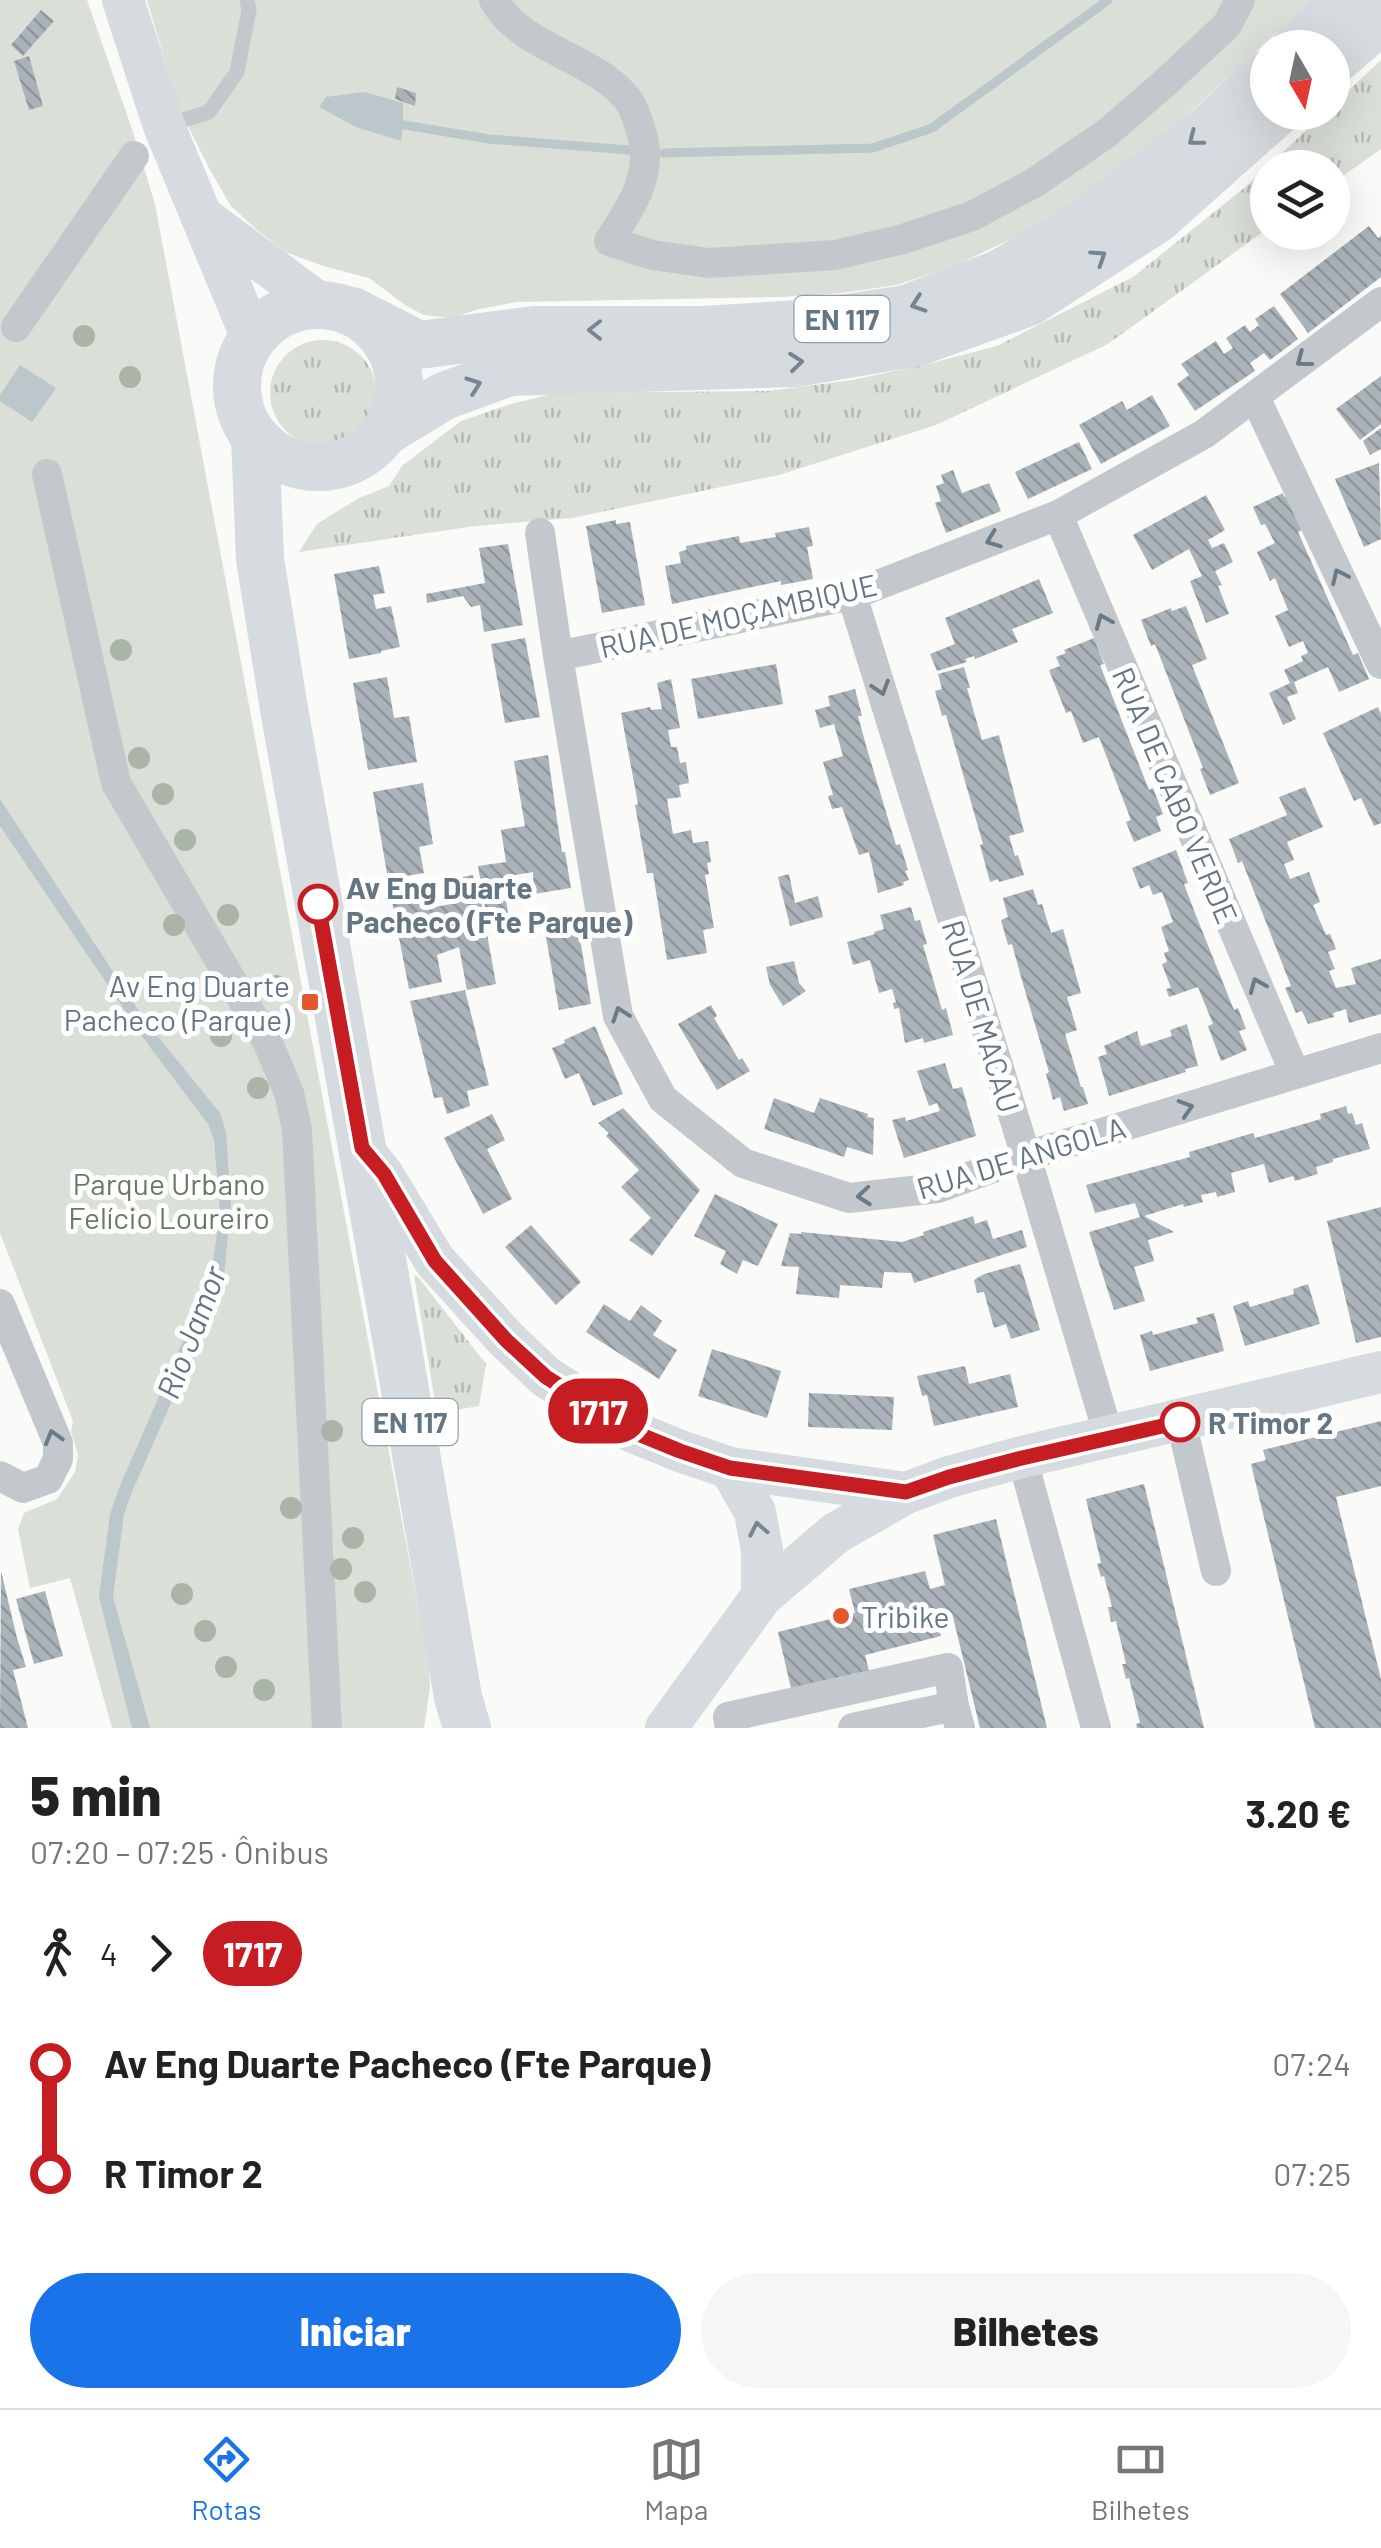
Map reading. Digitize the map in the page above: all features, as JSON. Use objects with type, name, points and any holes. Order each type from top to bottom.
[{"type":"main road","points":[[1314,30],[1346,0]]},
{"type":"main road","points":[[1350,48],[1381,20]]},
{"type":"main road","name":"EN 117","points":[[336,308],[419,346],[535,330],[704,330],[815,323],[906,309],[999,274],[1077,228],[1206,131],[1250,91]]},
{"type":"main road","name":"EN 117","points":[[260,559],[281,516],[304,486],[359,457],[388,430],[444,396],[510,372],[795,364],[918,342],[1029,302],[1157,219],[1258,130]]},
{"type":"main road","points":[[252,338],[270,320],[294,308],[336,308],[375,327],[392,349],[400,376],[398,404],[388,430]]},
{"type":"main road","name":"EN 117","points":[[252,338],[240,362],[236,389],[242,415],[256,438],[260,559],[458,1718]]},
{"type":"main road","points":[[256,438],[273,454],[294,464],[317,468],[340,464]]},
{"type":"street","points":[[123,0],[164,126],[252,338]]},
{"type":"street","points":[[494,0],[522,31],[600,75],[630,101],[644,140],[644,176],[630,210],[609,241],[652,255],[709,262],[835,254],[903,239],[972,216],[1034,184],[1107,133],[1227,25],[1240,0]]},
{"type":"street","points":[[16,326],[134,156]]},
{"type":"street","points":[[200,216],[336,308]]},
{"type":"street","name":"RUA DE MOÇAMBIQUE","points":[[558,656],[852,595],[1058,515],[1204,434],[1381,302]]},
{"type":"street","points":[[1255,397],[1381,664]]},
{"type":"street","points":[[46,474],[116,783],[268,1043],[297,1129],[327,1728]]},
{"type":"street","name":"RUA DE CABO VERDE","points":[[1058,515],[1295,1074]]},
{"type":"street","name":"RUA DE ANGOLA","points":[[540,533],[618,1016],[663,1099],[743,1163],[849,1198],[938,1188],[1026,1156],[1381,1048]]},
{"type":"street","name":"RUA DE MACAU","points":[[852,595],[1109,1438]]},
{"type":"street","points":[[362,1148],[384,1174],[435,1261],[506,1340],[546,1377],[631,1431],[730,1468],[906,1492]]},
{"type":"street","points":[[0,1304],[58,1443],[58,1459],[48,1479],[23,1488],[0,1476]]},
{"type":"street","points":[[666,1728],[762,1596],[836,1533],[906,1492],[1022,1458],[1381,1372]]},
{"type":"street","points":[[1180,1422],[1216,1572]]},
{"type":"street","points":[[1022,1458],[1096,1728]]},
{"type":"street","points":[[730,1468],[755,1512],[762,1550],[762,1596]]},
{"type":"street","points":[[730,1728],[728,1717],[948,1668],[957,1717],[853,1728]]},
{"type":"lane","points":[[164,126],[208,112],[237,72],[249,10],[246,0]]},
{"type":"green space","name":"Parque Urbano Felício Loureiro","points":[[0,0],[87,0],[155,204],[429,1665],[424,1728],[112,1728],[70,1578],[30,1588],[18,1529],[24,1513],[57,1499],[75,1472],[78,1455],[71,1432],[73,1421],[0,1233]]},
{"type":"green space","points":[[147,0],[1312,0],[1279,30],[1250,30],[1250,57],[1146,153],[1079,201],[1030,230],[952,267],[896,285],[842,293],[516,302],[451,318],[424,315],[369,278],[285,252],[256,229],[231,206],[179,108]]},
{"type":"green space","points":[[1381,60],[1381,149],[1350,171],[1350,150],[1285,150],[1307,130],[1350,130],[1350,89]]},
{"type":"green space","points":[[1250,183],[1250,241],[1108,344],[936,425],[779,475],[572,518],[475,526],[299,552],[317,524],[357,499],[389,486],[402,466],[461,421],[556,393],[768,391],[853,380],[997,346],[1133,277]]},
{"type":"green space","points":[[323,340],[343,344],[361,355],[372,373],[376,393],[372,413],[361,431],[343,442],[323,446],[303,442],[285,431],[274,413],[270,393],[274,373],[285,355],[303,344]]},
{"type":"green space","points":[[414,1275],[486,1364],[479,1406],[437,1413]]},
{"type":"water","points":[[364,92],[403,103],[403,123],[388,118],[386,121],[403,126],[401,141],[356,127],[319,107],[326,97]]},
{"type":"water","points":[[20,365],[56,388],[32,422],[0,401]]},
{"type":"water","name":"Rio Jamor","points":[[0,799],[146,1022],[220,1113],[226,1132],[231,1206],[223,1284],[124,1514],[113,1597],[150,1728],[132,1728],[99,1597],[110,1514],[119,1488],[211,1277],[220,1211],[214,1140],[208,1124],[149,1046],[0,826]]},
{"type":"building","points":[[41,10],[54,21],[23,56],[11,45]]},
{"type":"building","points":[[29,56],[43,106],[29,110],[14,61]]},
{"type":"building","points":[[397,87],[416,93],[415,106],[395,99]]},
{"type":"building","points":[[1369,226],[1378,238],[1381,236],[1381,277],[1308,333],[1280,294],[1338,250],[1350,250],[1350,241]]},
{"type":"building","points":[[1274,306],[1298,339],[1270,360],[1264,353],[1250,363],[1255,371],[1195,411],[1177,384],[1189,375],[1181,364],[1216,341],[1224,354],[1233,348],[1226,338],[1245,325],[1250,332],[1259,325],[1255,319]]},
{"type":"building","points":[[1381,376],[1381,424],[1360,440],[1336,409]]},
{"type":"building","points":[[1152,395],[1170,426],[1101,464],[1079,425],[1122,401],[1127,410]]},
{"type":"building","points":[[1381,428],[1381,449],[1370,455],[1363,441]]},
{"type":"building","points":[[1079,442],[1092,469],[1028,499],[1015,472]]},
{"type":"building","points":[[1379,463],[1381,539],[1364,547],[1335,479]]},
{"type":"building","points":[[953,470],[962,493],[989,483],[1001,511],[946,533],[935,503],[941,501],[936,486],[944,483],[941,475]]},
{"type":"building","points":[[1283,493],[1284,497],[1289,495],[1302,530],[1298,532],[1353,655],[1358,653],[1369,679],[1339,692],[1328,667],[1294,682],[1298,693],[1287,697],[1296,719],[1283,725],[1269,693],[1290,683],[1284,670],[1303,661],[1301,656],[1308,653],[1303,641],[1289,647],[1275,616],[1288,610],[1275,578],[1270,581],[1257,552],[1275,543],[1253,507]]},
{"type":"building","points":[[1206,495],[1225,530],[1208,540],[1212,548],[1224,543],[1233,562],[1215,571],[1229,614],[1206,623],[1190,581],[1202,576],[1189,549],[1152,570],[1133,535]]},
{"type":"building","points":[[616,520],[616,524],[630,522],[645,605],[602,613],[586,526]]},
{"type":"building","points":[[809,527],[813,546],[807,547],[813,579],[781,585],[781,581],[672,604],[665,566],[681,563],[679,552],[686,550],[686,546],[739,536],[740,543]]},
{"type":"building","points":[[508,544],[523,625],[484,632],[480,605],[471,607],[463,596],[427,603],[426,594],[485,583],[479,548]]},
{"type":"building","points":[[379,566],[385,593],[373,595],[376,609],[391,606],[400,647],[349,659],[334,574]]},
{"type":"building","points":[[1039,579],[1053,613],[1012,629],[1018,642],[937,671],[930,654],[955,644],[945,618]]},
{"type":"building","points":[[1186,606],[1207,659],[1192,665],[1239,783],[1210,795],[1155,644],[1151,646],[1141,620]]},
{"type":"building","points":[[525,638],[540,717],[505,723],[491,644]]},
{"type":"building","points":[[1094,638],[1104,664],[1100,665],[1149,790],[1153,788],[1163,814],[1156,817],[1161,831],[1134,842],[1126,822],[1131,820],[1099,737],[1083,743],[1049,670],[1060,666],[1056,657],[1066,653],[1064,650]]},
{"type":"building","points":[[776,664],[783,704],[698,719],[691,679]]},
{"type":"building","points":[[964,667],[982,740],[999,735],[1024,832],[1009,836],[1024,875],[999,882],[990,882],[946,715],[942,716],[935,691],[942,689],[938,674]]},
{"type":"building","points":[[387,677],[394,718],[409,716],[417,762],[368,770],[353,683]]},
{"type":"building","points":[[671,679],[680,728],[668,730],[680,763],[686,762],[689,783],[679,785],[681,797],[667,799],[673,834],[691,830],[693,843],[708,841],[711,862],[707,863],[709,874],[705,875],[714,928],[703,930],[707,953],[667,960],[653,873],[647,873],[621,713],[650,707],[662,709],[657,683]]},
{"type":"building","points":[[855,689],[867,749],[896,845],[900,844],[908,870],[905,871],[909,880],[904,885],[878,893],[869,852],[859,855],[842,807],[832,809],[828,796],[833,795],[823,762],[843,756],[834,724],[820,728],[815,710],[830,706],[828,696]]},
{"type":"building","points":[[1378,707],[1381,823],[1374,826],[1361,798],[1354,801],[1323,733]]},
{"type":"building","points":[[548,755],[571,888],[534,894],[533,872],[503,877],[508,914],[487,918],[478,866],[506,862],[501,830],[525,826],[514,761]]},
{"type":"building","points":[[423,783],[433,844],[419,847],[424,873],[388,879],[373,792]]},
{"type":"building","points":[[1305,787],[1323,827],[1287,842],[1294,860],[1284,864],[1290,879],[1309,872],[1320,902],[1313,905],[1336,949],[1328,952],[1335,969],[1329,971],[1336,988],[1356,984],[1351,968],[1381,959],[1381,1014],[1349,1023],[1346,1009],[1333,1013],[1334,1017],[1308,1024],[1302,1011],[1296,1013],[1285,988],[1291,986],[1242,861],[1238,863],[1229,839],[1287,815],[1279,797]]},
{"type":"building","points":[[1176,850],[1195,913],[1234,1010],[1238,1008],[1246,1029],[1239,1031],[1247,1050],[1221,1061],[1208,1026],[1213,1024],[1198,987],[1169,997],[1166,989],[1171,988],[1162,964],[1167,962],[1164,953],[1169,951],[1161,927],[1173,922],[1162,892],[1153,895],[1149,885],[1140,889],[1132,868]]},
{"type":"building","points":[[789,874],[795,903],[818,896],[823,917],[790,926],[778,877]]},
{"type":"building","points":[[473,875],[496,984],[467,990],[459,947],[437,955],[442,982],[409,989],[392,902],[426,896],[429,908],[451,904],[446,880]]},
{"type":"building","points":[[1033,889],[1051,933],[1063,929],[1081,993],[1067,997],[1077,1030],[1065,1034],[1088,1104],[1064,1111],[1060,1097],[1053,1100],[1046,1074],[1049,1072],[1012,944],[1008,945],[1001,920],[1008,917],[1003,898]]},
{"type":"building","points":[[911,907],[915,921],[920,920],[927,944],[923,945],[953,1035],[924,1043],[923,1038],[905,1043],[892,989],[879,993],[870,960],[853,965],[847,942],[884,929],[880,915]]},
{"type":"building","points":[[577,921],[591,1004],[559,1010],[544,926]]},
{"type":"building","points":[[794,961],[799,983],[806,991],[783,1006],[770,985],[766,967]]},
{"type":"building","points":[[465,990],[489,1085],[467,1091],[470,1106],[447,1114],[442,1097],[434,1098],[410,1001]]},
{"type":"building","points":[[711,1005],[717,1016],[714,1018],[750,1071],[717,1090],[678,1024]]},
{"type":"building","points":[[1187,1024],[1198,1066],[1109,1096],[1098,1057],[1107,1054],[1104,1046],[1137,1031],[1141,1046],[1172,1036],[1170,1030]]},
{"type":"building","points":[[595,1026],[623,1094],[593,1106],[579,1073],[565,1079],[552,1048]]},
{"type":"building","points":[[945,1063],[953,1089],[962,1087],[976,1136],[904,1158],[892,1120],[905,1117],[906,1121],[940,1111],[937,1103],[929,1106],[917,1071]]},
{"type":"building","points":[[774,1098],[814,1113],[820,1098],[868,1114],[867,1117],[874,1118],[873,1155],[847,1147],[844,1157],[764,1129]]},
{"type":"building","points":[[1346,1106],[1356,1125],[1362,1123],[1370,1149],[1333,1159],[1316,1167],[1318,1174],[1295,1181],[1293,1176],[1269,1183],[1264,1164],[1231,1173],[1235,1192],[1217,1197],[1216,1192],[1201,1195],[1203,1202],[1144,1216],[1174,1232],[1148,1240],[1154,1261],[1134,1267],[1145,1301],[1114,1310],[1089,1232],[1140,1217],[1135,1203],[1095,1213],[1086,1185],[1190,1157],[1189,1152],[1253,1133],[1255,1138],[1321,1119],[1320,1114]]},
{"type":"building","points":[[623,1108],[700,1190],[652,1256],[629,1240],[651,1218],[621,1187],[639,1170],[598,1123]]},
{"type":"building","points":[[492,1114],[505,1140],[487,1149],[512,1199],[483,1214],[444,1138]]},
{"type":"building","points":[[715,1194],[778,1224],[758,1266],[743,1260],[737,1274],[720,1264],[726,1251],[694,1236]]},
{"type":"building","points":[[1381,1207],[1381,1337],[1356,1343],[1327,1221]]},
{"type":"building","points":[[973,1216],[975,1224],[987,1220],[993,1239],[1022,1230],[1027,1247],[914,1283],[911,1273],[884,1272],[882,1288],[840,1285],[839,1298],[796,1294],[799,1267],[781,1266],[790,1233],[902,1242]]},
{"type":"building","points":[[531,1225],[581,1282],[556,1305],[505,1247]]},
{"type":"building","points":[[1020,1264],[1040,1330],[1011,1339],[1006,1324],[994,1328],[984,1292],[977,1293],[974,1280]]},
{"type":"building","points":[[1308,1284],[1320,1324],[1245,1346],[1233,1306],[1248,1301],[1250,1307],[1294,1294],[1293,1289]]},
{"type":"building","points":[[604,1304],[630,1321],[641,1305],[662,1321],[653,1335],[677,1350],[659,1379],[586,1332]]},
{"type":"building","points":[[1214,1313],[1224,1351],[1150,1371],[1140,1335],[1198,1323],[1196,1318]]},
{"type":"building","points":[[712,1349],[781,1371],[767,1418],[698,1396]]},
{"type":"building","points":[[965,1366],[969,1384],[1010,1374],[1018,1407],[934,1426],[927,1395],[922,1396],[917,1376]]},
{"type":"building","points":[[809,1393],[894,1397],[892,1430],[808,1427]]},
{"type":"building","points":[[1381,1421],[1381,1486],[1336,1497],[1381,1679],[1381,1728],[1315,1728],[1251,1464],[1266,1460],[1263,1450]]},
{"type":"building","points":[[1144,1484],[1204,1728],[1137,1728],[1136,1724],[1140,1723],[1122,1664],[1126,1664],[1116,1621],[1111,1622],[1108,1607],[1112,1607],[1104,1576],[1101,1577],[1097,1564],[1101,1563],[1086,1499]]},
{"type":"building","points":[[996,1519],[1047,1728],[980,1728],[952,1613],[936,1617],[941,1636],[865,1655],[871,1678],[793,1697],[778,1632],[855,1613],[849,1589],[925,1571],[930,1589],[945,1585],[933,1535]]},
{"type":"building","points":[[1,1571],[26,1667],[13,1670],[28,1728],[0,1728]]},
{"type":"building","points":[[45,1591],[63,1656],[34,1664],[16,1599]]},
{"type":"waterway","points":[[664,153],[873,148],[932,128],[1108,0]]},
{"type":"waterway","points":[[386,122],[489,139],[630,150]]},
{"type":"bus line","name":"1717","points":[[318,904],[362,1148],[384,1174],[435,1261],[452,1281],[546,1377],[608,1418],[655,1441],[730,1468],[906,1492],[1022,1458],[1180,1422]]},
{"type":"place","name":"Av Eng Duarte Pacheco (Fte Parque)","points":[[318,904]]},
{"type":"place","name":"Av Eng Duarte Pacheco (Parque)","points":[[310,1002]]},
{"type":"place","name":"R Timor 2","points":[[1180,1422]]},
{"type":"place","name":"Tribike","points":[[841,1616]]}]
